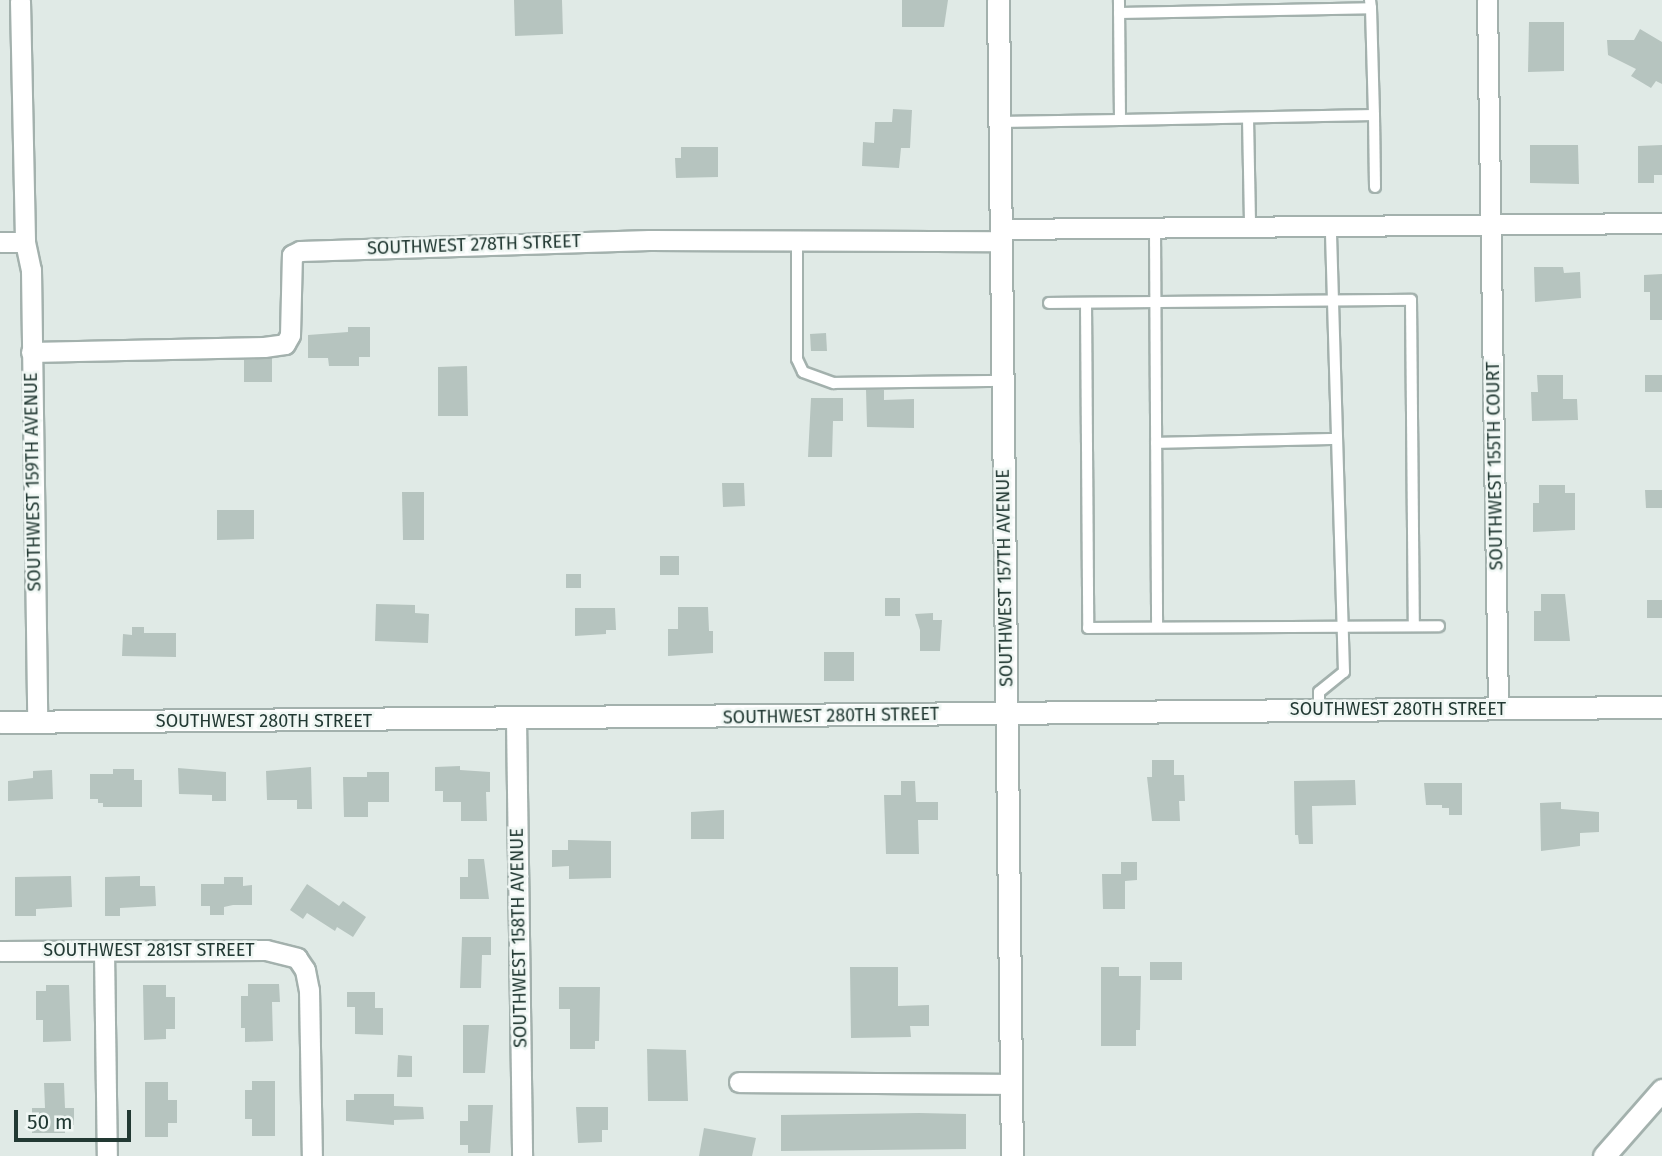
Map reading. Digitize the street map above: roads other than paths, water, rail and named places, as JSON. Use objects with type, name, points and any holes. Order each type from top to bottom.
[{"type":"street","name":"SOUTHWEST 157TH AVENUE","points":[[998,0],[1012,1156]]},
{"type":"street","name":"SOUTHWEST 155TH COURT","points":[[1487,0],[1498,708]]},
{"type":"street","name":"SOUTHWEST 159TH AVENUE","points":[[13,1],[25,242],[31,270],[37,722]]},
{"type":"street","points":[[1491,224],[1662,223]]},
{"type":"street","name":"SOUTHWEST 278TH STREET","points":[[31,352],[264,347],[285,344],[290,335],[292,255],[300,251],[636,240],[797,241],[1156,228],[1491,224]]},
{"type":"street","points":[[0,242],[25,242]]},
{"type":"street","name":"SOUTHWEST 280TH STREET","points":[[0,722],[1662,707]]},
{"type":"street","name":"SOUTHWEST 158TH AVENUE","points":[[516,719],[522,1156]]},
{"type":"street","name":"SOUTHWEST 281ST STREET","points":[[0,951],[266,950],[297,958],[305,970],[309,990],[312,1156]]},
{"type":"street","points":[[104,951],[107,1156]]},
{"type":"street","points":[[739,1082],[1012,1084]]},
{"type":"street","points":[[1604,1156],[1662,1090]]},
{"type":"lane","points":[[1119,0],[1120,120]]},
{"type":"lane","points":[[1119,13],[1371,4],[1375,187]]},
{"type":"lane","points":[[999,121],[1374,115]]},
{"type":"lane","points":[[1248,118],[1250,227]]},
{"type":"lane","points":[[1319,709],[1319,692],[1344,672],[1331,300],[1331,226]]},
{"type":"lane","points":[[1156,228],[1157,627]]},
{"type":"lane","points":[[797,241],[797,359],[803,372],[834,383],[1003,381]]},
{"type":"lane","points":[[1049,303],[1411,300],[1414,626]]},
{"type":"lane","points":[[1086,303],[1088,628],[1438,625]]},
{"type":"lane","points":[[1156,443],[1337,439]]}]
